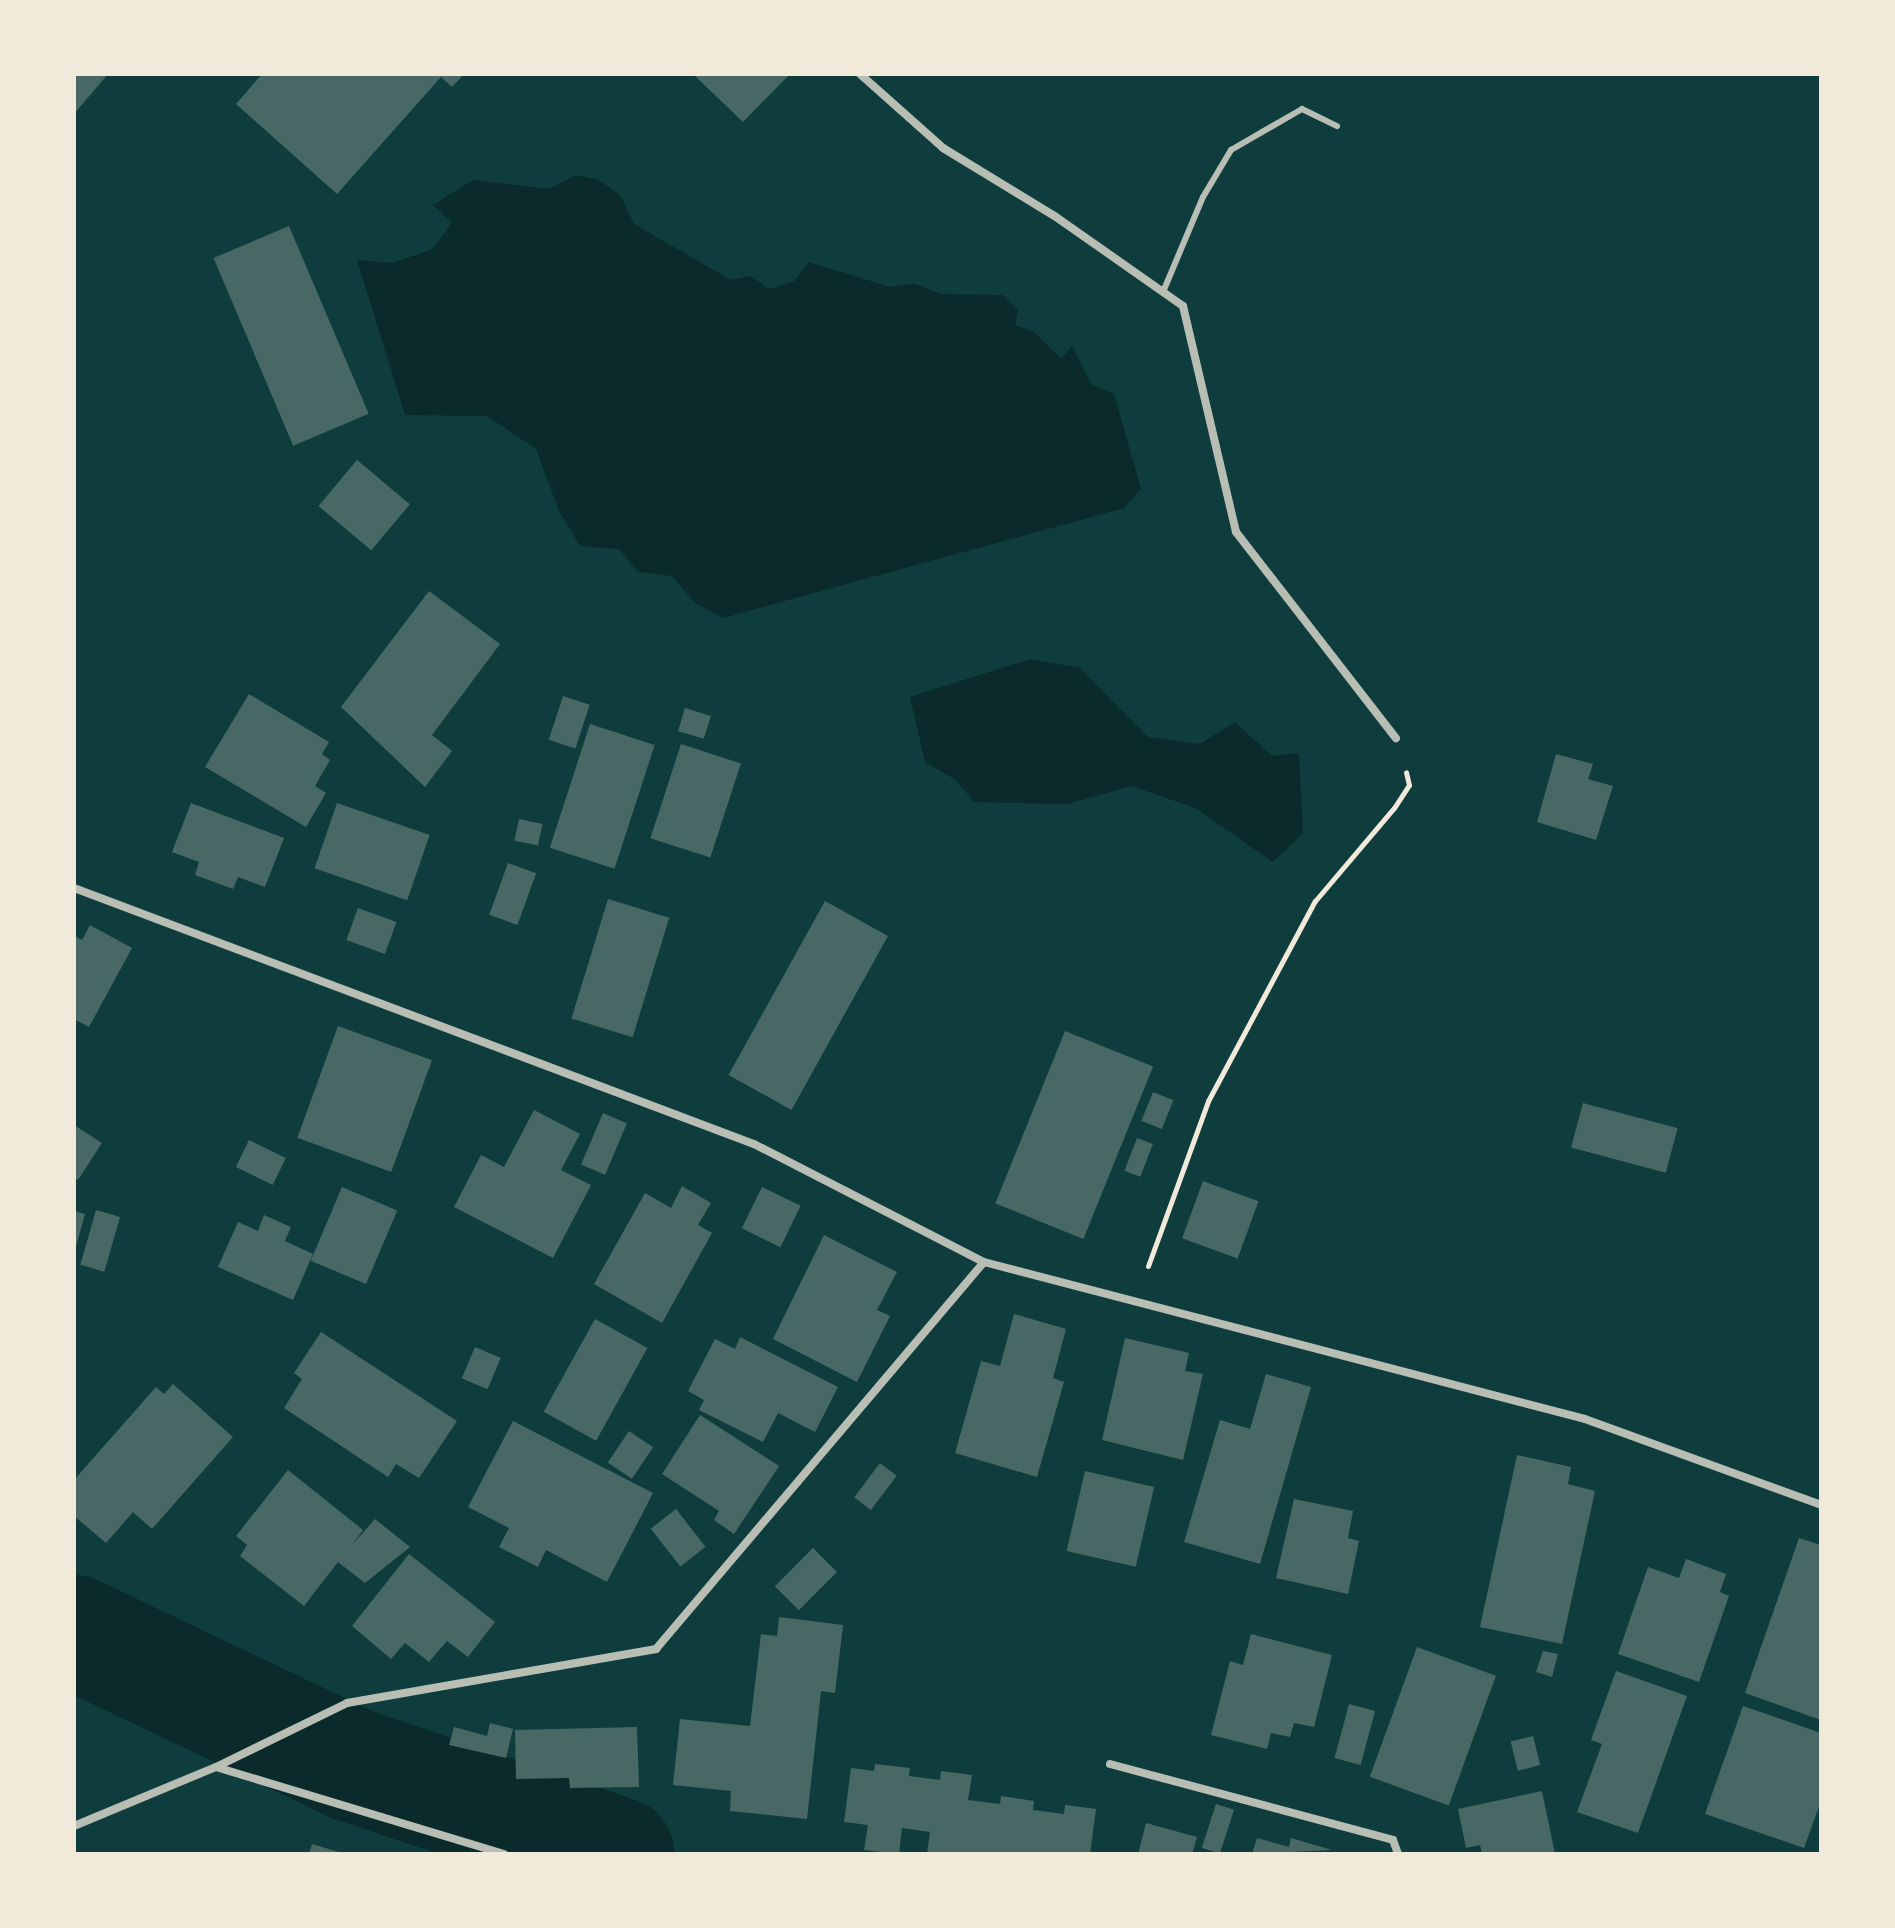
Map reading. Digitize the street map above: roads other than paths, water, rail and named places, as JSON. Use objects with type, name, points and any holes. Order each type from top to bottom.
[{"type":"street","points":[[860,74],[943,148],[1056,217],[1183,306],[1236,532],[1396,738]]},
{"type":"street","points":[[74,888],[754,1144],[984,1262],[1585,1419],[1821,1505]]},
{"type":"street","points":[[74,1826],[216,1767],[347,1703],[656,1649],[984,1262]]},
{"type":"street","points":[[1110,1764],[1393,1840],[1398,1854]]},
{"type":"street","points":[[216,1767],[504,1854]]},
{"type":"lane","points":[[1163,292],[1203,197],[1231,150],[1302,109],[1337,126]]},
{"type":"water","points":[[576,175],[599,180],[620,195],[634,224],[731,280],[750,276],[769,289],[793,282],[809,262],[890,287],[915,284],[941,294],[1003,295],[1018,310],[1015,325],[1034,332],[1061,359],[1072,346],[1091,384],[1114,394],[1141,489],[1124,508],[723,618],[695,603],[672,576],[638,572],[619,549],[580,546],[559,511],[536,449],[487,416],[405,415],[357,260],[392,263],[433,249],[452,223],[433,205],[473,180],[549,189]]},
{"type":"water","points":[[1030,659],[1080,668],[1148,737],[1200,744],[1235,722],[1272,756],[1299,753],[1303,833],[1273,862],[1195,808],[1132,786],[1067,804],[974,802],[956,780],[925,762],[910,697]]},
{"type":"waterway","points":[[74,1632],[353,1765],[617,1854]]}]
